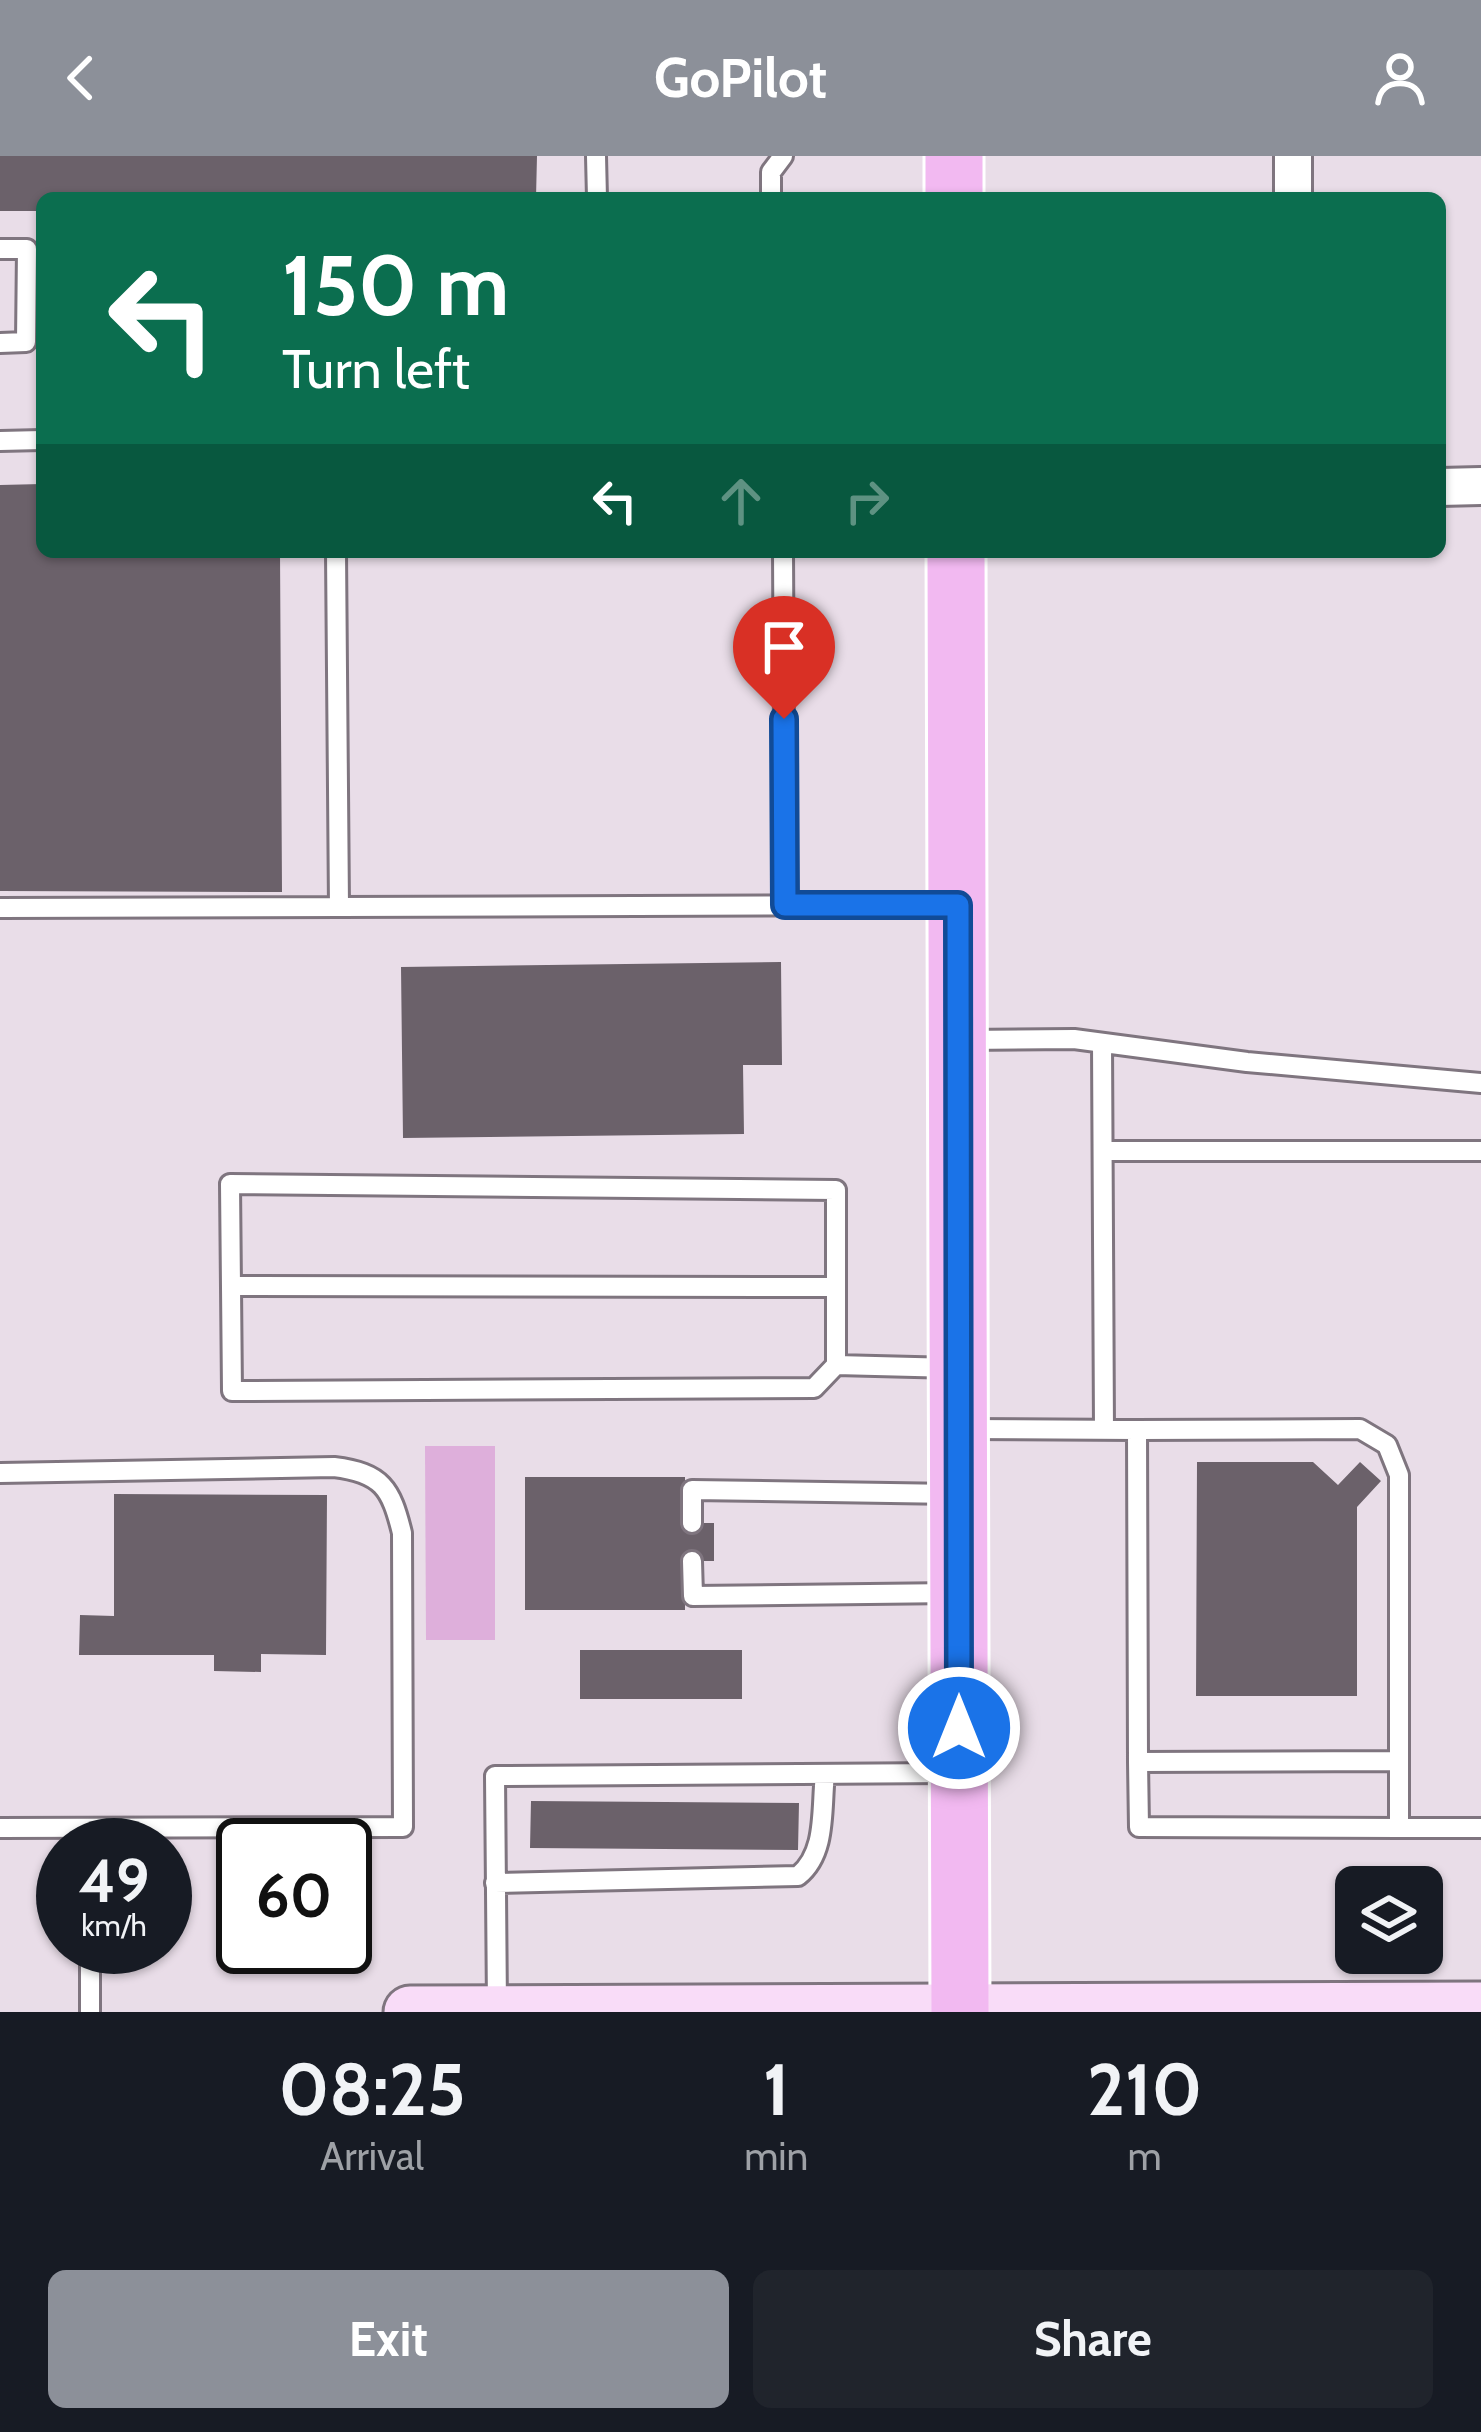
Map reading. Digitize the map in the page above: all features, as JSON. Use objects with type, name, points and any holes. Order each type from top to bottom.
[{"type":"main road","points":[[954,156],[954,192]]},
{"type":"main road","points":[[956,558],[960,2011]]},
{"type":"main road","points":[[410,2012],[1481,2008]]},
{"type":"street","points":[[1293,156],[1293,192]]},
{"type":"street","points":[[1446,487],[1481,486]]},
{"type":"lane","points":[[596,156],[597,192]]},
{"type":"lane","points":[[0,249],[27,249],[26,342],[0,343]]},
{"type":"lane","points":[[0,441],[36,440]]},
{"type":"lane","points":[[336,558],[339,907]]},
{"type":"lane","points":[[783,558],[785,905]]},
{"type":"lane","points":[[0,908],[958,905]]},
{"type":"lane","points":[[958,1040],[1102,1043],[1247,1063],[1481,1083]]},
{"type":"lane","points":[[1102,1043],[1104,1430]]},
{"type":"lane","points":[[1103,1151],[1481,1151]]},
{"type":"lane","points":[[230,1184],[836,1190],[836,1287],[836,1365],[814,1388],[232,1391],[230,1184]]},
{"type":"lane","points":[[231,1286],[836,1287]]},
{"type":"lane","points":[[836,1365],[959,1368]]},
{"type":"lane","points":[[959,1429],[1360,1429],[1387,1445],[1399,1475],[1399,1828]]},
{"type":"lane","points":[[1137,1430],[1139,1827],[1481,1828]]},
{"type":"lane","points":[[0,1473],[334,1467],[357,1470],[382,1483],[394,1502],[402,1533],[403,1827],[192,1833]]},
{"type":"lane","points":[[692,1523],[692,1490],[959,1494]]},
{"type":"lane","points":[[692,1561],[693,1596],[959,1593]]},
{"type":"lane","points":[[1138,1762],[1399,1761]]},
{"type":"lane","points":[[497,2012],[495,1776],[959,1773]]},
{"type":"lane","points":[[496,1883],[798,1876],[818,1851],[825,1774]]},
{"type":"lane","points":[[0,1828],[36,1831]]},
{"type":"lane","points":[[90,1974],[90,2012]]},
{"type":"shaded area","points":[[425,1446],[495,1446],[495,1640],[426,1640]]},
{"type":"building","points":[[0,156],[537,156],[536,192],[36,192],[36,211],[0,211]]},
{"type":"building","points":[[36,484],[36,558],[280,558],[282,892],[0,891],[0,485]]},
{"type":"building","points":[[781,962],[782,1065],[743,1065],[744,1134],[403,1138],[401,967]]},
{"type":"building","points":[[1197,1462],[1313,1462],[1338,1485],[1360,1462],[1381,1481],[1357,1507],[1357,1696],[1196,1696]]},
{"type":"building","points":[[525,1477],[685,1477],[685,1523],[714,1523],[714,1561],[685,1561],[685,1610],[525,1610]]},
{"type":"building","points":[[114,1494],[327,1495],[326,1655],[261,1654],[261,1672],[214,1671],[214,1655],[79,1655],[80,1615],[114,1616]]},
{"type":"building","points":[[580,1650],[742,1650],[742,1699],[580,1699]]},
{"type":"building","points":[[531,1801],[799,1803],[798,1850],[530,1848]]},
{"type":"route","points":[[784,719],[785,905],[958,905],[959,1728]]}]
